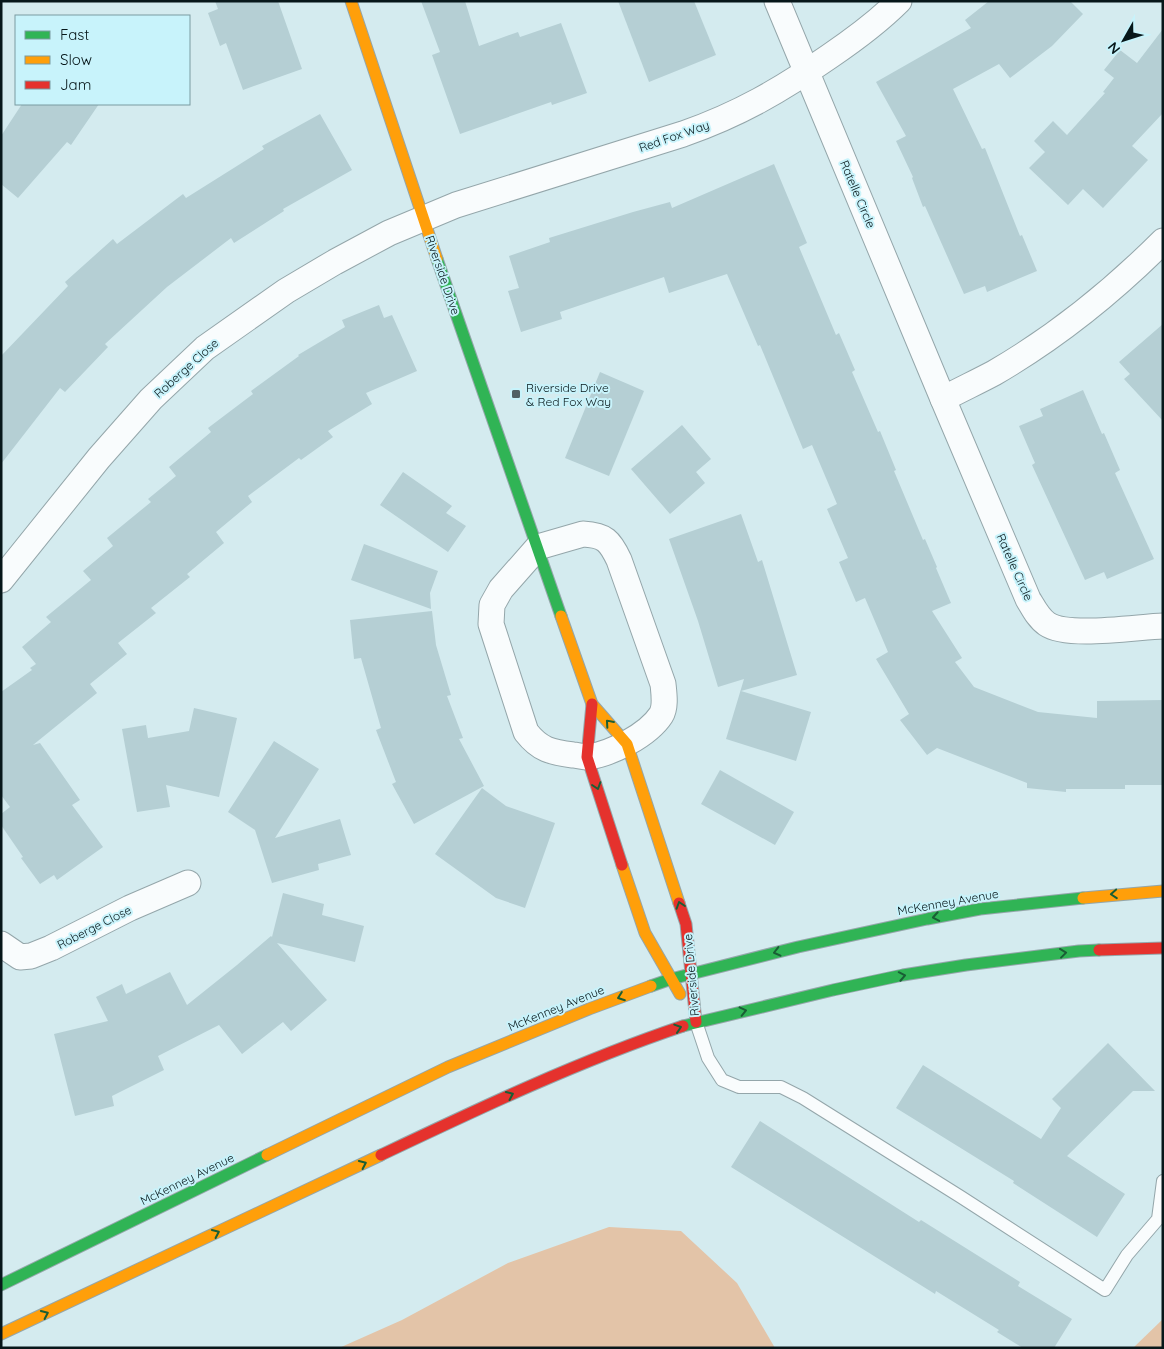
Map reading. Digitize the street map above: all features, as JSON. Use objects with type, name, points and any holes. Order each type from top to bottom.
[{"type":"main road","name":"Riverside Drive","points":[[351,1],[423,218],[592,704],[627,744],[686,924],[696,1022]]},
{"type":"main road","name":"Riverside Drive","points":[[592,704],[587,757],[645,933],[696,1022]]},
{"type":"main road","name":"McKenney Avenue","points":[[1,1284],[448,1067],[589,1009],[671,979],[798,947],[980,909],[1044,901],[1163,891]]},
{"type":"main road","points":[[1,1334],[492,1103],[607,1054],[696,1022],[903,975],[966,965],[1079,951],[1163,948]]},
{"type":"street","name":"Ratelle Circle","points":[[777,1],[943,399],[1028,598],[1037,613],[1047,624],[1063,630],[1163,626]]},
{"type":"street","name":"Red Fox Way","points":[[423,218],[456,205],[706,126],[758,102],[807,72],[865,32],[899,1]]},
{"type":"street","name":"Roberge Close","points":[[1,580],[126,427],[151,399],[205,348],[286,291],[389,233],[423,218]]},
{"type":"street","points":[[943,399],[994,373],[1075,319],[1130,274],[1163,241]]},
{"type":"street","points":[[583,534],[597,535],[611,544],[619,560],[663,684],[664,702],[662,714],[627,744],[587,757],[551,752],[535,744],[526,732],[491,624],[492,605],[501,589],[538,547],[583,534]]},
{"type":"street","name":"Roberge Close","points":[[1,944],[20,957],[31,956],[51,948],[130,908],[188,883]]},
{"type":"lane","points":[[696,1022],[708,1058],[722,1080],[739,1087],[781,1087],[803,1098],[961,1197],[1104,1290],[1127,1255],[1158,1219],[1163,1181]]},
{"type":"shaded area","points":[[609,1227],[681,1231],[737,1283],[775,1348],[339,1348],[402,1320],[508,1263]]},
{"type":"shaded area","points":[[1163,1319],[1163,1348],[1133,1348]]},
{"type":"building","points":[[215,1],[278,1],[302,69],[243,90],[226,43],[220,46],[208,13],[218,9]]},
{"type":"building","points":[[421,1],[465,1],[479,46],[518,32],[520,37],[561,23],[587,93],[552,105],[551,102],[460,134],[432,55],[440,52]]},
{"type":"building","points":[[618,1],[694,1],[716,55],[649,82]]},
{"type":"building","points":[[989,1],[1070,1],[1083,14],[1052,46],[1010,78],[999,64],[953,89],[982,149],[985,148],[1020,236],[1022,235],[1037,271],[987,292],[985,286],[964,294],[925,206],[923,207],[913,177],[896,141],[906,136],[876,82],[971,28],[965,20]]},
{"type":"building","points":[[1163,29],[1163,113],[1132,146],[1148,160],[1103,208],[1083,189],[1068,205],[1029,168],[1045,152],[1034,141],[1053,121],[1067,135],[1105,93],[1103,92],[1114,78],[1104,70],[1120,50],[1137,63]]},
{"type":"building","points":[[21,105],[98,105],[71,145],[67,142],[18,198],[1,184],[1,136]]},
{"type":"building","points":[[320,114],[352,170],[283,209],[284,211],[234,243],[231,238],[167,287],[105,344],[108,347],[65,392],[60,388],[1,464],[1,356],[68,286],[65,282],[113,239],[117,244],[183,194],[186,198],[264,149],[262,146]]},
{"type":"building","points":[[774,164],[807,243],[799,247],[836,335],[839,333],[855,370],[852,372],[878,432],[880,431],[896,470],[894,471],[923,540],[925,539],[951,603],[932,611],[962,658],[955,662],[974,687],[1038,712],[1097,718],[1097,701],[1163,700],[1163,785],[1125,785],[1125,789],[1066,789],[1066,792],[1027,788],[1027,783],[937,748],[927,755],[900,720],[909,714],[876,659],[888,652],[865,598],[856,602],[839,562],[848,558],[827,509],[837,504],[812,445],[803,449],[760,345],[758,346],[727,274],[669,293],[664,277],[560,312],[562,319],[521,332],[508,291],[519,288],[509,256],[550,242],[549,238],[633,212],[670,202],[672,208]]},
{"type":"building","points":[[379,305],[384,318],[392,315],[417,371],[366,393],[372,404],[328,431],[333,437],[301,460],[299,458],[248,496],[252,502],[216,532],[224,543],[187,574],[190,577],[151,608],[156,613],[118,643],[127,654],[90,684],[97,693],[33,745],[40,743],[80,800],[72,805],[103,847],[57,880],[54,875],[40,884],[21,858],[23,857],[1,825],[1,814],[10,807],[1,795],[1,692],[32,670],[30,668],[36,664],[22,647],[51,622],[46,617],[91,580],[83,571],[113,546],[107,538],[151,502],[148,499],[176,476],[169,467],[211,432],[208,428],[253,394],[251,391],[298,355],[345,327],[342,320]]},
{"type":"building","points":[[1163,324],[1163,421],[1124,379],[1130,374],[1119,362]]},
{"type":"building","points":[[600,372],[644,391],[609,476],[565,458]]},
{"type":"building","points":[[1083,390],[1120,470],[1115,473],[1154,559],[1107,579],[1104,572],[1085,580],[1032,465],[1035,463],[1019,426],[1043,416],[1040,409]]},
{"type":"building","points":[[682,425],[711,459],[696,472],[705,483],[670,514],[631,469]]},
{"type":"building","points":[[403,472],[452,506],[446,513],[466,526],[448,552],[380,505]]},
{"type":"building","points":[[741,514],[758,562],[762,560],[797,675],[741,691],[811,712],[796,761],[726,739],[744,679],[718,687],[698,621],[669,539]]},
{"type":"building","points":[[364,544],[438,571],[430,593],[431,609],[351,580]]},
{"type":"building","points":[[432,611],[436,645],[451,695],[447,696],[463,738],[459,739],[484,786],[414,824],[392,784],[396,782],[376,730],[381,728],[361,658],[354,659],[350,620]]},
{"type":"building","points":[[194,708],[237,718],[219,797],[166,785],[170,807],[137,812],[122,729],[146,725],[148,738],[189,731]]},
{"type":"building","points":[[274,741],[319,769],[275,838],[340,819],[351,855],[318,864],[319,870],[272,883],[255,830],[228,812]]},
{"type":"building","points":[[720,770],[794,812],[775,845],[701,804]]},
{"type":"building","points":[[482,788],[506,806],[555,823],[525,908],[496,898],[435,854]]},
{"type":"building","points":[[283,893],[324,904],[322,915],[364,926],[355,962],[277,943],[327,1000],[291,1031],[283,1022],[242,1054],[219,1025],[158,1056],[164,1070],[112,1096],[114,1106],[75,1116],[54,1034],[108,1021],[96,997],[122,984],[126,994],[170,972],[187,1005],[272,937]]},
{"type":"building","points":[[1108,1043],[1155,1091],[1133,1091],[1067,1156],[1125,1194],[1097,1237],[1013,1183],[1014,1181],[896,1108],[923,1065],[1041,1139],[1061,1108],[1052,1099]]},
{"type":"building","points":[[760,1121],[919,1222],[921,1220],[1020,1282],[1018,1286],[1072,1319],[1054,1348],[1023,1348],[997,1332],[999,1330],[936,1291],[935,1294],[731,1167]]},
{"type":"traffic: fast","points":[[437,259],[561,616]]},
{"type":"traffic: fast","points":[[651,986],[671,979],[798,947],[927,919],[980,909],[1083,898]]},
{"type":"traffic: fast","points":[[683,1026],[903,975],[966,965],[1099,950]]},
{"type":"traffic: fast","points":[[1,1285],[267,1155]]},
{"type":"traffic: slow","points":[[351,1],[437,259]]},
{"type":"traffic: slow","points":[[561,616],[592,704],[627,744],[679,903]]},
{"type":"traffic: slow","points":[[622,865],[645,933],[680,994]]},
{"type":"traffic: slow","points":[[1083,898],[1163,891]]},
{"type":"traffic: slow","points":[[267,1155],[448,1067],[589,1009],[651,986]]},
{"type":"traffic: slow","points":[[1,1334],[381,1155]]},
{"type":"traffic: jam","points":[[592,704],[587,757],[622,865]]},
{"type":"traffic: jam","points":[[679,903],[686,924],[696,1022]]},
{"type":"traffic: jam","points":[[1099,950],[1163,948]]},
{"type":"traffic: jam","points":[[381,1155],[568,1070],[683,1026]]},
{"type":"place","name":"Riverside Drive & Red Fox Way","points":[[516,394]]}]
